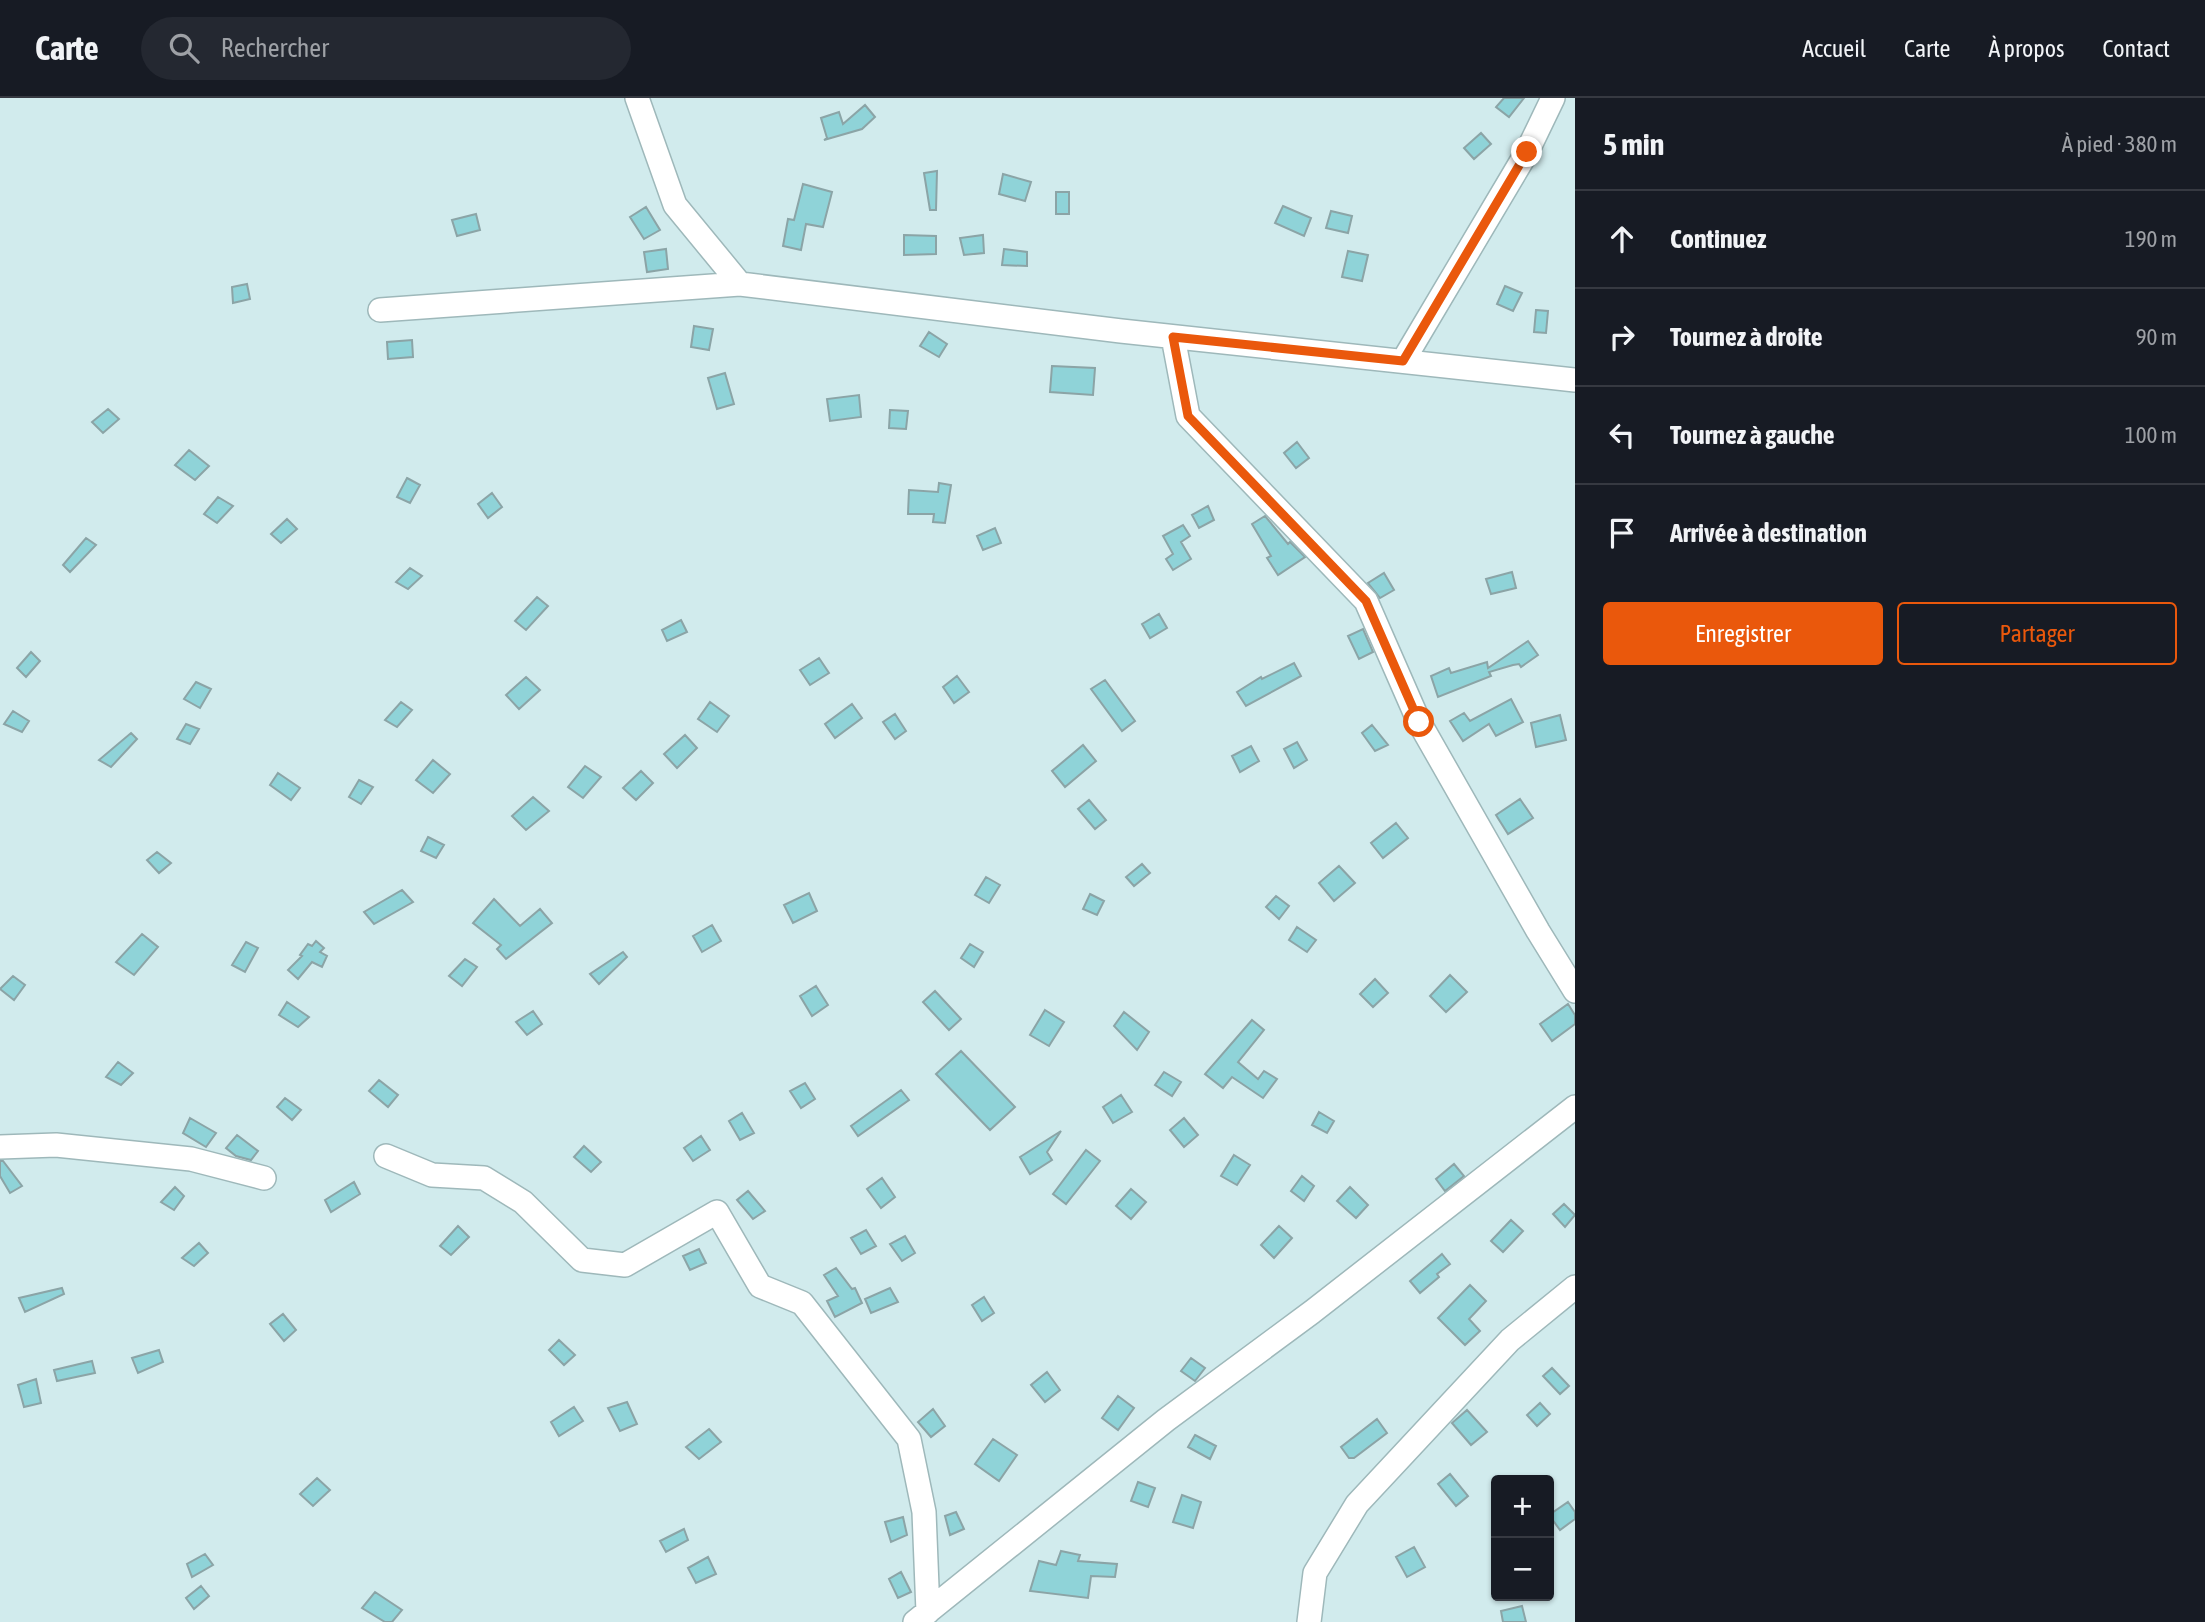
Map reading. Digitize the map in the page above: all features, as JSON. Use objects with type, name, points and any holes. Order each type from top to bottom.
[{"type":"street","points":[[637,98],[675,205],[740,284]]},
{"type":"street","points":[[1403,361],[1527,152],[1553,98]]},
{"type":"street","points":[[380,310],[740,284],[1173,337],[1575,380]]},
{"type":"street","points":[[1173,337],[1188,416],[1366,601],[1419,722],[1575,991]]},
{"type":"street","points":[[921,1617],[1166,1420],[1312,1312],[1575,1107]]},
{"type":"street","points":[[0,1147],[56,1145],[191,1159],[264,1178]]},
{"type":"street","points":[[386,1156],[432,1175],[484,1178],[523,1202],[582,1260],[625,1265],[717,1212],[760,1286],[802,1303],[909,1439],[924,1513],[921,1617]]},
{"type":"street","points":[[1309,1622],[1315,1573],[1357,1504],[1510,1340],[1575,1287]]},
{"type":"building","points":[[1504,98],[1524,98],[1509,117],[1496,107]]},
{"type":"building","points":[[865,105],[875,117],[862,129],[824,140],[827,138],[821,118],[839,112],[843,124]]},
{"type":"building","points":[[1481,133],[1491,144],[1474,159],[1464,148]]},
{"type":"building","points":[[937,171],[936,210],[930,210],[924,173]]},
{"type":"building","points":[[1003,174],[1031,182],[1025,201],[999,194]]},
{"type":"building","points":[[803,184],[832,192],[823,227],[806,224],[801,250],[783,246],[788,219],[794,220]]},
{"type":"building","points":[[1056,192],[1069,192],[1069,214],[1056,214]]},
{"type":"building","points":[[1283,206],[1311,218],[1304,236],[1275,223]]},
{"type":"building","points":[[646,207],[660,230],[644,239],[630,217]]},
{"type":"building","points":[[1331,211],[1352,216],[1348,233],[1326,228]]},
{"type":"building","points":[[476,214],[480,230],[457,236],[452,220]]},
{"type":"building","points":[[904,235],[936,236],[936,254],[904,255]]},
{"type":"building","points":[[983,235],[984,253],[964,255],[960,238]]},
{"type":"building","points":[[666,249],[668,269],[647,272],[644,252]]},
{"type":"building","points":[[1004,249],[1027,252],[1027,266],[1002,265]]},
{"type":"building","points":[[1348,251],[1368,255],[1362,281],[1342,277]]},
{"type":"building","points":[[247,284],[250,299],[233,303],[232,287]]},
{"type":"building","points":[[1505,286],[1522,293],[1513,311],[1497,304]]},
{"type":"building","points":[[1536,310],[1548,311],[1546,333],[1534,332]]},
{"type":"building","points":[[694,326],[713,329],[709,350],[691,347]]},
{"type":"building","points":[[929,332],[947,344],[939,357],[920,346]]},
{"type":"building","points":[[412,340],[413,357],[388,359],[387,342]]},
{"type":"building","points":[[1052,366],[1095,368],[1093,395],[1050,392]]},
{"type":"building","points":[[725,373],[734,404],[717,409],[708,378]]},
{"type":"building","points":[[859,395],[861,417],[830,421],[827,399]]},
{"type":"building","points":[[108,409],[119,419],[103,433],[92,422]]},
{"type":"building","points":[[890,410],[908,411],[906,429],[889,428]]},
{"type":"building","points":[[1297,442],[1309,458],[1296,468],[1284,453]]},
{"type":"building","points":[[189,450],[209,466],[195,480],[175,465]]},
{"type":"building","points":[[407,478],[420,485],[410,503],[397,497]]},
{"type":"building","points":[[939,483],[951,485],[945,523],[933,522],[934,514],[908,514],[909,490],[938,492]]},
{"type":"building","points":[[492,493],[502,507],[488,518],[478,504]]},
{"type":"building","points":[[218,497],[233,506],[217,523],[204,514]]},
{"type":"building","points":[[1208,506],[1214,520],[1199,528],[1192,515]]},
{"type":"building","points":[[1265,516],[1288,544],[1290,542],[1305,557],[1278,575],[1267,558],[1271,556],[1252,524]]},
{"type":"building","points":[[287,519],[297,529],[281,543],[271,534]]},
{"type":"building","points":[[1183,525],[1190,536],[1181,542],[1191,559],[1173,570],[1166,559],[1173,554],[1163,536]]},
{"type":"building","points":[[995,528],[1001,543],[983,550],[977,536]]},
{"type":"building","points":[[86,538],[96,545],[70,572],[63,565]]},
{"type":"building","points":[[410,568],[422,576],[408,589],[396,582]]},
{"type":"building","points":[[1512,572],[1516,588],[1491,594],[1486,579]]},
{"type":"building","points":[[1384,573],[1394,590],[1380,598],[1368,583]]},
{"type":"building","points":[[537,597],[548,606],[526,630],[515,621]]},
{"type":"building","points":[[1159,614],[1167,628],[1150,638],[1142,624]]},
{"type":"building","points":[[681,620],[687,632],[667,641],[662,630]]},
{"type":"building","points":[[1363,629],[1373,652],[1359,659],[1348,636]]},
{"type":"building","points":[[1528,641],[1538,655],[1521,667],[1519,664],[1489,672],[1491,676],[1438,697],[1431,676],[1449,668],[1451,673],[1487,662],[1488,668]]},
{"type":"building","points":[[31,652],[40,661],[26,677],[17,668]]},
{"type":"building","points":[[819,658],[829,673],[810,685],[800,670]]},
{"type":"building","points":[[1294,663],[1301,676],[1246,706],[1237,692],[1261,677],[1262,679]]},
{"type":"building","points":[[957,676],[969,692],[954,703],[943,687]]},
{"type":"building","points":[[526,677],[540,690],[519,709],[506,695]]},
{"type":"building","points":[[1105,680],[1135,721],[1122,731],[1091,689]]},
{"type":"building","points":[[196,682],[211,689],[200,708],[184,699]]},
{"type":"building","points":[[1511,699],[1523,722],[1496,736],[1489,724],[1463,741],[1450,721],[1464,713],[1470,721]]},
{"type":"building","points":[[401,702],[412,710],[397,727],[385,720]]},
{"type":"building","points":[[710,702],[729,716],[717,732],[698,719]]},
{"type":"building","points":[[852,704],[862,718],[835,738],[825,724]]},
{"type":"building","points":[[13,711],[29,721],[22,732],[4,724]]},
{"type":"building","points":[[895,714],[906,731],[895,739],[883,722]]},
{"type":"building","points":[[1560,715],[1566,740],[1536,747],[1531,723]]},
{"type":"building","points":[[186,724],[199,729],[190,744],[177,739]]},
{"type":"building","points":[[1372,725],[1388,745],[1375,751],[1362,733]]},
{"type":"building","points":[[131,733],[137,739],[111,767],[99,760]]},
{"type":"building","points":[[685,735],[697,748],[677,768],[664,754]]},
{"type":"building","points":[[1297,742],[1307,760],[1294,768],[1284,749]]},
{"type":"building","points":[[1083,745],[1096,761],[1065,787],[1052,771]]},
{"type":"building","points":[[1251,746],[1259,761],[1240,772],[1232,756]]},
{"type":"building","points":[[433,760],[450,774],[433,793],[416,780]]},
{"type":"building","points":[[585,766],[601,777],[583,798],[568,787]]},
{"type":"building","points":[[641,771],[653,783],[636,800],[623,788]]},
{"type":"building","points":[[278,773],[300,788],[291,800],[270,785]]},
{"type":"building","points":[[359,780],[373,787],[361,804],[349,797]]},
{"type":"building","points":[[533,797],[549,811],[526,830],[512,816]]},
{"type":"building","points":[[1520,799],[1533,818],[1508,834],[1496,815]]},
{"type":"building","points":[[1089,800],[1106,820],[1095,829],[1078,809]]},
{"type":"building","points":[[1396,823],[1408,838],[1383,858],[1371,843]]},
{"type":"building","points":[[428,837],[444,845],[436,858],[421,851]]},
{"type":"building","points":[[157,852],[171,863],[159,873],[147,860]]},
{"type":"building","points":[[1142,864],[1150,873],[1134,886],[1126,877]]},
{"type":"building","points":[[1339,866],[1355,883],[1334,901],[1319,883]]},
{"type":"building","points":[[986,877],[1000,885],[989,903],[975,895]]},
{"type":"building","points":[[402,890],[413,902],[374,924],[364,912]]},
{"type":"building","points":[[809,893],[817,911],[793,923],[784,905]]},
{"type":"building","points":[[1090,894],[1104,901],[1097,915],[1083,909]]},
{"type":"building","points":[[1276,896],[1289,906],[1279,919],[1266,907]]},
{"type":"building","points":[[494,899],[520,926],[540,909],[552,923],[506,959],[497,949],[501,945],[473,923]]},
{"type":"building","points":[[712,925],[721,941],[702,952],[693,936]]},
{"type":"building","points":[[1297,927],[1316,940],[1307,952],[1289,940]]},
{"type":"building","points":[[142,934],[158,947],[134,975],[116,962]]},
{"type":"building","points":[[316,941],[324,948],[320,952],[327,956],[322,967],[312,962],[298,979],[288,970],[302,956],[300,955],[308,944],[312,946]]},
{"type":"building","points":[[246,942],[258,948],[245,972],[232,965]]},
{"type":"building","points":[[970,944],[983,952],[974,967],[961,958]]},
{"type":"building","points":[[623,952],[627,957],[599,984],[590,974]]},
{"type":"building","points":[[465,959],[477,967],[462,986],[449,976]]},
{"type":"building","points":[[1450,975],[1467,992],[1446,1012],[1430,996]]},
{"type":"building","points":[[13,976],[25,985],[14,1000],[0,989]]},
{"type":"building","points":[[1375,979],[1388,993],[1373,1007],[1360,994]]},
{"type":"building","points":[[816,986],[828,1005],[812,1016],[800,996]]},
{"type":"building","points":[[935,991],[961,1019],[949,1030],[923,1002]]},
{"type":"building","points":[[287,1002],[309,1017],[298,1027],[279,1015]]},
{"type":"building","points":[[1568,1004],[1575,1015],[1575,1024],[1552,1041],[1540,1024]]},
{"type":"building","points":[[1045,1010],[1064,1022],[1049,1046],[1030,1035]]},
{"type":"building","points":[[533,1011],[542,1024],[527,1035],[516,1022]]},
{"type":"building","points":[[1124,1012],[1149,1032],[1137,1050],[1114,1026]]},
{"type":"building","points":[[1252,1020],[1264,1030],[1238,1062],[1258,1079],[1264,1071],[1277,1079],[1263,1098],[1232,1077],[1223,1088],[1205,1074]]},
{"type":"building","points":[[961,1051],[1015,1107],[990,1130],[936,1074]]},
{"type":"building","points":[[118,1062],[133,1073],[121,1085],[106,1077]]},
{"type":"building","points":[[1164,1072],[1181,1082],[1172,1096],[1155,1085]]},
{"type":"building","points":[[379,1080],[398,1095],[388,1107],[369,1091]]},
{"type":"building","points":[[805,1083],[815,1099],[801,1108],[790,1091]]},
{"type":"building","points":[[901,1090],[909,1100],[858,1136],[851,1126]]},
{"type":"building","points":[[1121,1095],[1132,1112],[1113,1123],[1103,1107]]},
{"type":"building","points":[[285,1098],[301,1110],[292,1120],[277,1107]]},
{"type":"building","points":[[1319,1112],[1334,1121],[1327,1133],[1312,1125]]},
{"type":"building","points":[[742,1113],[754,1133],[740,1140],[729,1121]]},
{"type":"building","points":[[190,1118],[216,1133],[206,1147],[183,1133]]},
{"type":"building","points":[[1184,1118],[1198,1135],[1184,1147],[1170,1130]]},
{"type":"building","points":[[1061,1131],[1047,1152],[1052,1160],[1030,1174],[1020,1157]]},
{"type":"building","points":[[237,1135],[258,1151],[251,1160],[236,1156],[226,1148]]},
{"type":"building","points":[[701,1136],[710,1150],[693,1161],[684,1148]]},
{"type":"building","points":[[584,1146],[601,1162],[591,1172],[574,1157]]},
{"type":"building","points":[[1086,1150],[1100,1161],[1066,1204],[1053,1194]]},
{"type":"building","points":[[1234,1155],[1250,1165],[1237,1185],[1221,1176]]},
{"type":"building","points":[[0,1161],[3,1161],[22,1186],[10,1193],[0,1176]]},
{"type":"building","points":[[1454,1164],[1464,1176],[1445,1191],[1436,1179]]},
{"type":"building","points":[[1302,1176],[1314,1186],[1304,1201],[1291,1191]]},
{"type":"building","points":[[882,1178],[895,1197],[881,1208],[867,1189]]},
{"type":"building","points":[[354,1182],[360,1194],[331,1212],[325,1200]]},
{"type":"building","points":[[175,1187],[184,1196],[174,1210],[161,1202]]},
{"type":"building","points":[[1350,1187],[1368,1205],[1356,1218],[1337,1201]]},
{"type":"building","points":[[1131,1189],[1146,1202],[1131,1219],[1116,1206]]},
{"type":"building","points":[[748,1191],[765,1211],[753,1219],[737,1200]]},
{"type":"building","points":[[1564,1204],[1575,1215],[1565,1227],[1553,1214]]},
{"type":"building","points":[[1511,1220],[1523,1231],[1503,1252],[1491,1241]]},
{"type":"building","points":[[458,1226],[469,1237],[451,1255],[440,1246]]},
{"type":"building","points":[[1279,1226],[1292,1238],[1274,1258],[1261,1245]]},
{"type":"building","points":[[866,1230],[876,1246],[861,1254],[851,1238]]},
{"type":"building","points":[[905,1236],[915,1253],[902,1261],[890,1244]]},
{"type":"building","points":[[199,1243],[208,1253],[194,1266],[182,1258]]},
{"type":"building","points":[[699,1249],[706,1263],[690,1270],[683,1256]]},
{"type":"building","points":[[1442,1254],[1450,1264],[1420,1293],[1410,1281]]},
{"type":"building","points":[[836,1268],[852,1289],[855,1288],[862,1303],[835,1317],[827,1301],[838,1296],[824,1275]]},
{"type":"building","points":[[1470,1285],[1486,1301],[1469,1319],[1480,1331],[1465,1345],[1438,1318]]},
{"type":"building","points":[[62,1288],[64,1294],[25,1312],[19,1298]]},
{"type":"building","points":[[890,1288],[898,1302],[871,1313],[865,1299]]},
{"type":"building","points":[[984,1297],[994,1313],[982,1321],[972,1305]]},
{"type":"building","points":[[283,1314],[296,1330],[284,1341],[270,1324]]},
{"type":"building","points":[[559,1340],[575,1355],[564,1365],[549,1350]]},
{"type":"building","points":[[159,1350],[163,1362],[138,1373],[132,1358]]},
{"type":"building","points":[[1191,1358],[1205,1368],[1195,1381],[1181,1371]]},
{"type":"building","points":[[92,1361],[95,1373],[57,1381],[54,1370]]},
{"type":"building","points":[[1552,1368],[1569,1386],[1560,1394],[1543,1376]]},
{"type":"building","points":[[1047,1372],[1060,1390],[1045,1402],[1031,1385]]},
{"type":"building","points":[[36,1379],[41,1403],[24,1407],[18,1385]]},
{"type":"building","points":[[1118,1396],[1134,1408],[1118,1430],[1102,1418]]},
{"type":"building","points":[[627,1402],[637,1424],[620,1431],[608,1408]]},
{"type":"building","points":[[1540,1403],[1550,1414],[1537,1426],[1527,1415]]},
{"type":"building","points":[[574,1407],[583,1421],[559,1436],[551,1422]]},
{"type":"building","points":[[933,1409],[945,1426],[931,1437],[918,1422]]},
{"type":"building","points":[[1467,1410],[1487,1432],[1471,1445],[1452,1423]]},
{"type":"building","points":[[1377,1419],[1387,1433],[1354,1458],[1349,1458],[1341,1447]]},
{"type":"building","points":[[709,1429],[721,1442],[699,1459],[686,1447]]},
{"type":"building","points":[[1195,1435],[1216,1446],[1210,1459],[1188,1447]]},
{"type":"building","points":[[993,1439],[1017,1455],[999,1481],[975,1464]]},
{"type":"building","points":[[1450,1474],[1468,1496],[1456,1506],[1438,1484]]},
{"type":"building","points":[[317,1478],[330,1490],[313,1506],[300,1494]]},
{"type":"building","points":[[1138,1482],[1155,1488],[1148,1507],[1131,1501]]},
{"type":"building","points":[[1182,1495],[1201,1502],[1193,1528],[1173,1522]]},
{"type":"building","points":[[1568,1502],[1575,1512],[1575,1519],[1560,1530],[1554,1522],[1554,1512]]},
{"type":"building","points":[[956,1512],[964,1529],[950,1535],[945,1516]]},
{"type":"building","points":[[903,1517],[907,1535],[891,1542],[885,1522]]},
{"type":"building","points":[[684,1529],[688,1540],[666,1552],[660,1541]]},
{"type":"building","points":[[1414,1547],[1425,1567],[1407,1577],[1396,1557]]},
{"type":"building","points":[[1061,1551],[1080,1555],[1078,1561],[1117,1564],[1115,1577],[1091,1576],[1088,1598],[1030,1591],[1039,1561],[1056,1565]]},
{"type":"building","points":[[205,1554],[213,1565],[192,1577],[187,1564]]},
{"type":"building","points":[[708,1557],[716,1574],[696,1583],[688,1568]]},
{"type":"building","points":[[901,1572],[911,1592],[898,1598],[889,1579]]},
{"type":"building","points":[[201,1586],[209,1596],[194,1609],[186,1598]]},
{"type":"building","points":[[375,1592],[402,1610],[392,1622],[385,1622],[362,1608]]},
{"type":"building","points":[[1522,1606],[1526,1622],[1503,1622],[1501,1611]]},
{"type":"route","points":[[1419,722],[1366,601],[1188,416],[1173,337],[1403,361],[1527,152]]}]
